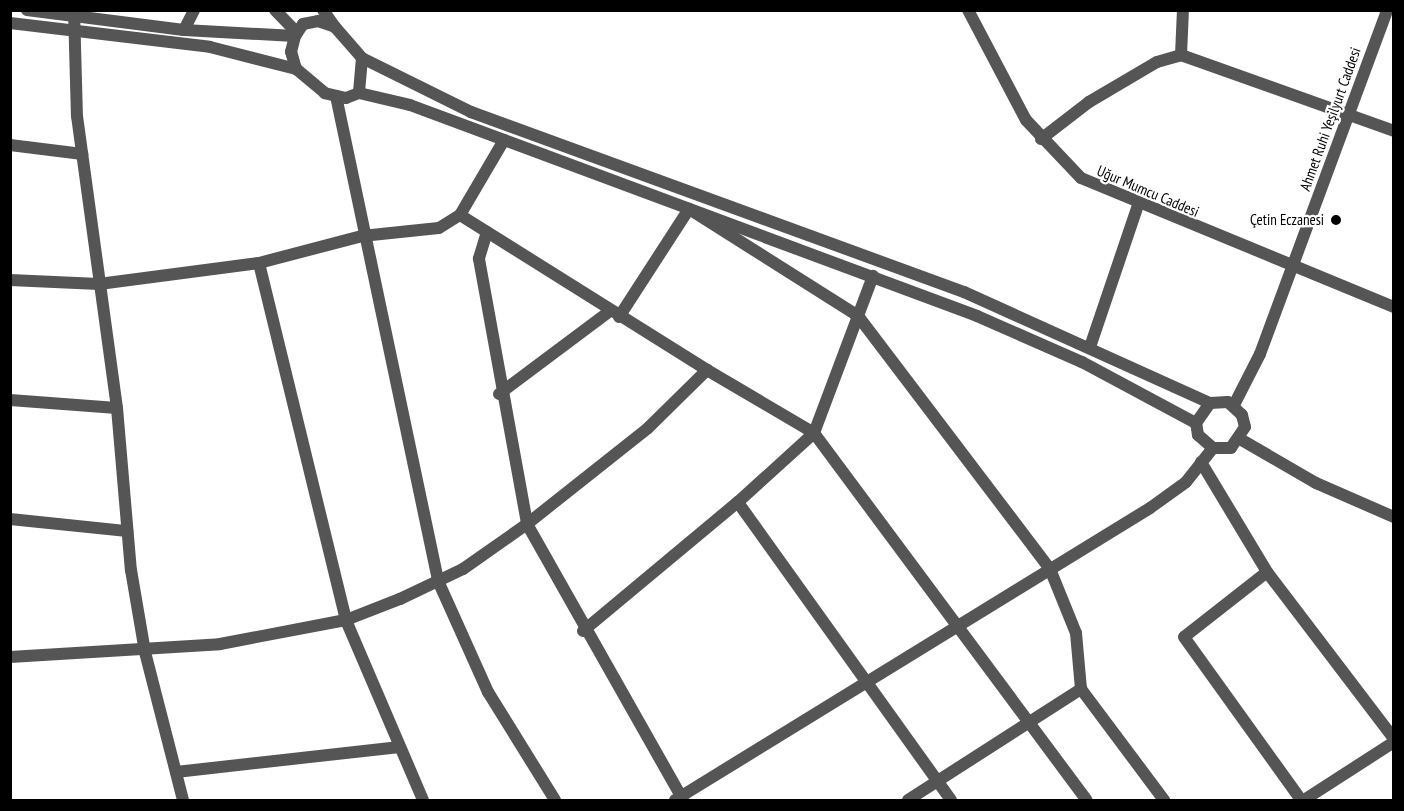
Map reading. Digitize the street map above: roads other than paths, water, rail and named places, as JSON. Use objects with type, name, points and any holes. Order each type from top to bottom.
[{"type":"street","points":[[27,10],[74,13],[184,30],[255,34],[296,34],[318,21],[335,27]]},
{"type":"street","points":[[184,30],[194,10]]},
{"type":"street","points":[[275,10],[296,34]]},
{"type":"street","points":[[323,10],[362,58],[471,112],[963,292],[1090,346],[1210,403],[1234,405],[1244,421],[1240,439],[1231,447],[1213,448],[1198,435],[1196,423],[1210,403]]},
{"type":"street","name":"Uğur Mumcu Caddesi","points":[[968,10],[997,70],[1041,139],[1082,178],[1138,205],[1292,264],[1394,307]]},
{"type":"street","points":[[1181,55],[1183,10]]},
{"type":"street","name":"Ahmet Ruhi Yeşilyurt Caddesi","points":[[1234,405],[1260,354],[1348,114],[1388,26],[1387,10]]},
{"type":"street","points":[[74,13],[73,31],[82,154],[117,408],[127,531],[145,652],[183,801]]},
{"type":"street","points":[[10,23],[210,46],[297,69]]},
{"type":"street","points":[[296,34],[291,52],[297,69],[310,85],[336,96],[359,93],[504,140],[873,276],[1082,362],[1196,423]]},
{"type":"street","points":[[1041,139],[1089,102],[1157,62],[1181,55],[1394,131]]},
{"type":"street","points":[[359,93],[362,58]]},
{"type":"street","points":[[336,96],[362,236],[439,583],[488,692],[555,801]]},
{"type":"street","points":[[10,280],[99,284],[259,263],[362,236],[429,231],[460,214],[504,140]]},
{"type":"street","points":[[10,145],[82,154]]},
{"type":"street","points":[[1090,346],[1138,205]]},
{"type":"street","points":[[499,394],[615,314],[689,209]]},
{"type":"street","points":[[689,209],[858,316],[1050,569],[1076,633],[1081,689],[1164,801]]},
{"type":"street","points":[[460,214],[615,314],[814,433],[1087,801]]},
{"type":"street","points":[[487,232],[479,259],[499,394],[527,524],[583,631],[680,799],[960,629],[1050,569],[1150,508],[1186,482],[1213,448]]},
{"type":"street","points":[[259,263],[346,620],[423,801]]},
{"type":"street","points":[[583,631],[738,502],[814,433],[873,276]]},
{"type":"street","points":[[10,657],[145,652],[346,620],[439,583],[527,524],[648,428],[707,370]]},
{"type":"street","points":[[10,400],[117,408]]},
{"type":"street","points":[[1240,439],[1316,483],[1394,518]]},
{"type":"street","points":[[1202,462],[1267,572],[1394,741],[1302,801],[1184,637],[1267,572]]},
{"type":"street","points":[[738,502],[865,686],[951,801]]},
{"type":"street","points":[[10,519],[127,531]]},
{"type":"street","points":[[908,801],[1081,689]]},
{"type":"street","points":[[176,772],[400,747]]},
{"type":"place","name":"Çetin Eczanesi","points":[[1336,220]]}]
